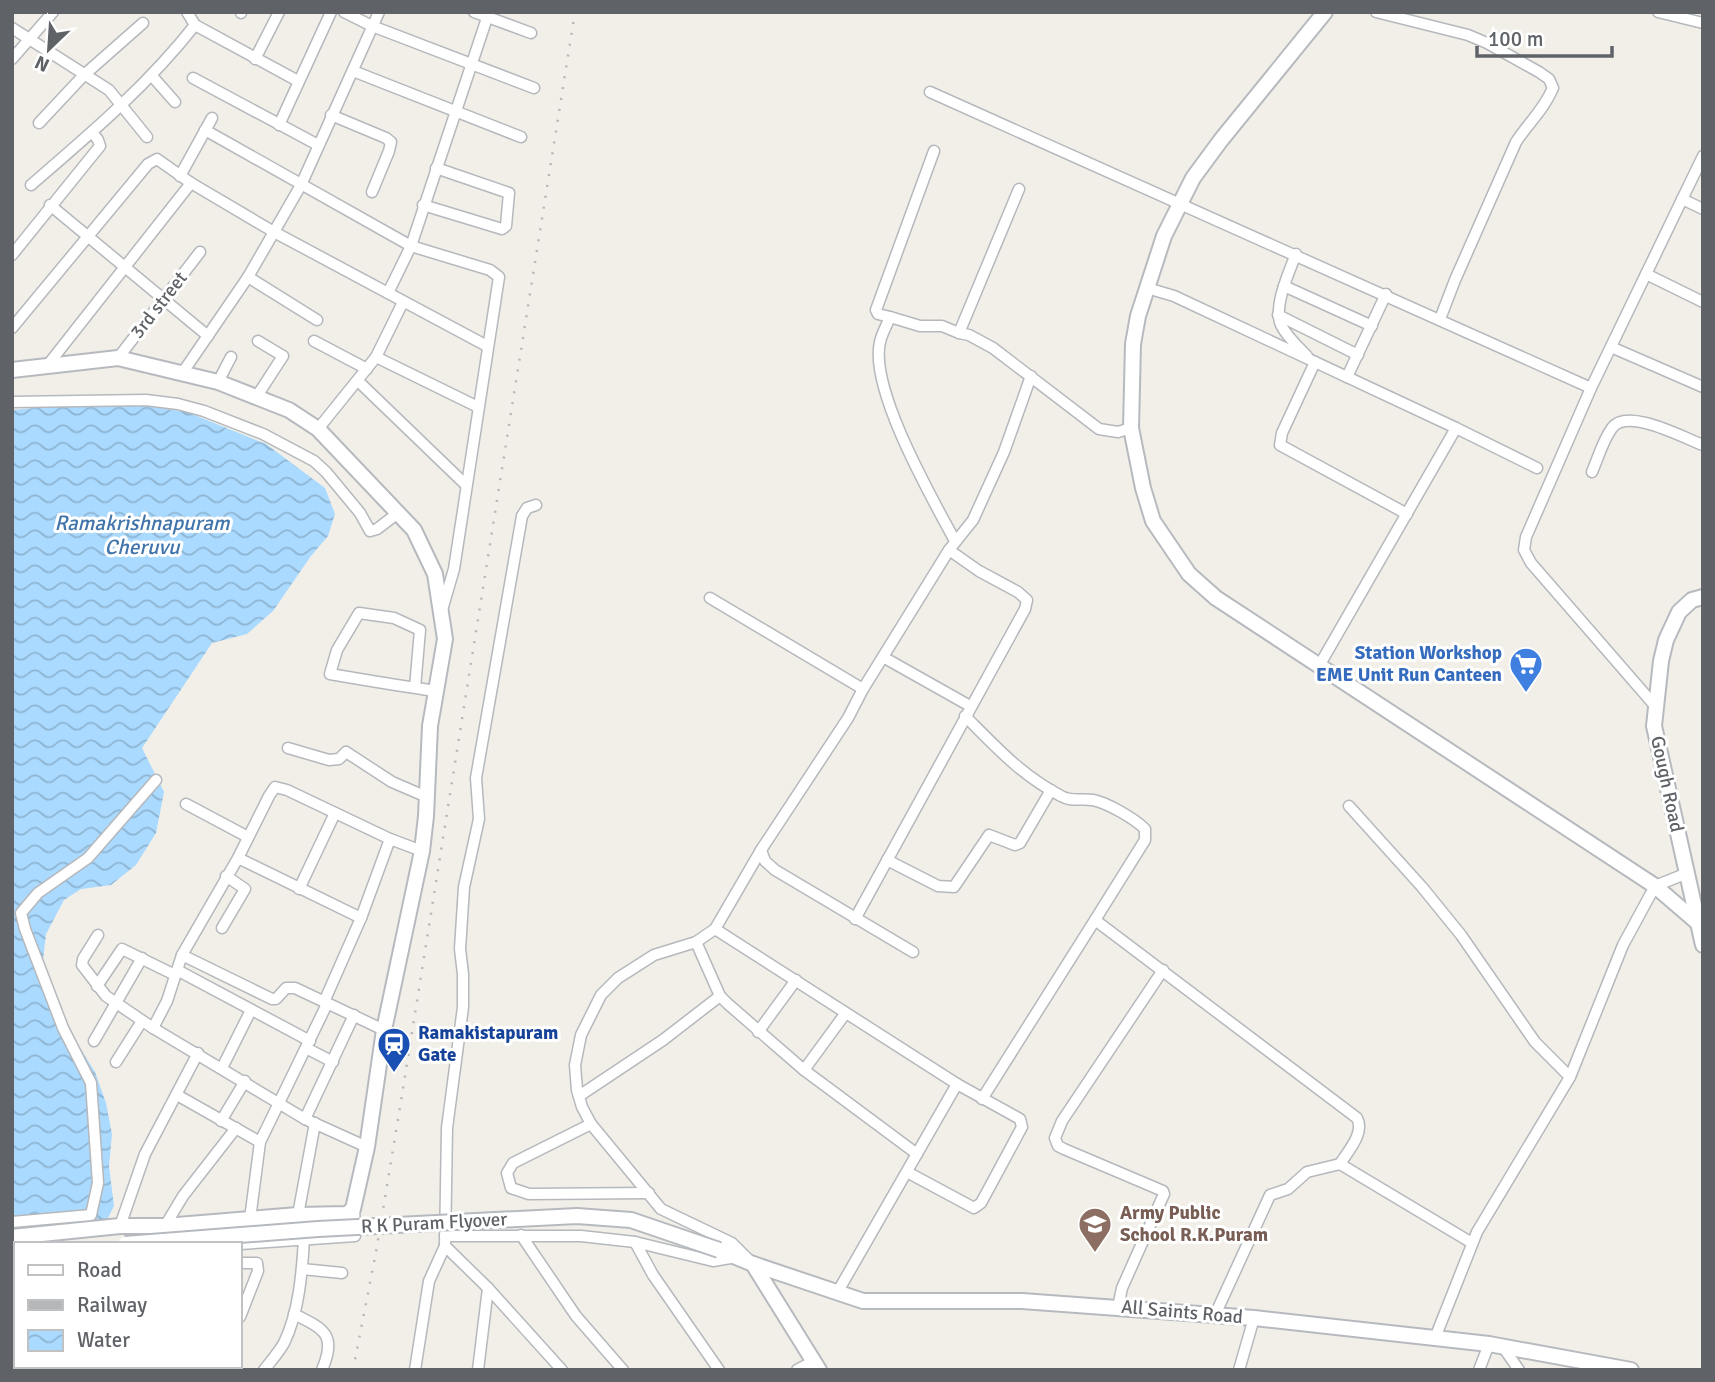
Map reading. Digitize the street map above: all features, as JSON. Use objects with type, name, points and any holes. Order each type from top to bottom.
[{"type":"street","points":[[12,59],[53,12]]},
{"type":"street","points":[[187,12],[195,25],[298,81]]},
{"type":"street","points":[[255,59],[279,12]]},
{"type":"street","points":[[279,125],[331,12]]},
{"type":"street","points":[[344,12],[372,26],[534,88]]},
{"type":"street","points":[[183,372],[248,277],[301,185],[379,12]]},
{"type":"street","points":[[474,12],[531,33]]},
{"type":"street","points":[[1325,12],[1193,178],[1164,236],[1133,344],[1131,428],[1143,488],[1153,521],[1189,574],[1216,598],[1656,886],[1698,923]]},
{"type":"street","points":[[1376,12],[1487,43],[1539,72],[1549,79],[1553,88],[1539,114],[1516,142],[1440,319]]},
{"type":"street","points":[[1660,12],[1703,23]]},
{"type":"street","points":[[388,293],[411,246],[488,15]]},
{"type":"street","points":[[39,123],[84,75],[143,23]]},
{"type":"street","points":[[31,185],[121,107],[152,76],[195,25]]},
{"type":"street","points":[[12,28],[109,90],[147,137]]},
{"type":"street","points":[[353,71],[521,137]]},
{"type":"street","points":[[152,76],[175,102]]},
{"type":"street","points":[[193,78],[318,145]]},
{"type":"street","points":[[930,92],[1591,388]]},
{"type":"street","points":[[331,115],[391,142],[372,192]]},
{"type":"street","points":[[180,176],[212,118]]},
{"type":"street","points":[[205,131],[411,246],[497,273],[498,283],[454,569],[442,610]]},
{"type":"street","points":[[12,256],[50,205],[100,146],[99,140],[92,132]]},
{"type":"street","points":[[934,151],[876,304],[878,314],[920,326],[942,326],[969,335],[993,348],[1099,429],[1118,432],[1131,428]]},
{"type":"street","points":[[1656,707],[1531,563],[1524,550],[1526,537],[1591,388],[1703,156]]},
{"type":"street","points":[[12,328],[153,159],[162,161],[191,183],[274,232],[487,346]]},
{"type":"street","points":[[423,205],[502,229],[506,226],[509,193],[436,168]]},
{"type":"street","points":[[47,366],[191,183]]},
{"type":"street","points":[[959,333],[1019,189]]},
{"type":"street","points":[[1682,199],[1703,209]]},
{"type":"street","points":[[50,205],[208,336]]},
{"type":"street","name":"3rd street","points":[[118,358],[200,252]]},
{"type":"street","points":[[1296,254],[1284,286],[1278,316],[1281,326],[1290,338],[1312,361]]},
{"type":"street","points":[[1646,274],[1703,302]]},
{"type":"street","points":[[248,277],[317,320]]},
{"type":"street","points":[[1284,286],[1372,326]]},
{"type":"street","points":[[1147,288],[1174,296],[1537,468]]},
{"type":"street","points":[[1347,377],[1386,294]]},
{"type":"street","points":[[318,429],[376,357],[403,302]]},
{"type":"street","points":[[1278,316],[1358,355]]},
{"type":"street","points":[[855,919],[1025,609],[1027,600],[1018,592],[979,571],[952,546],[882,386],[880,342],[890,317]]},
{"type":"street","points":[[257,396],[283,356],[258,341]]},
{"type":"street","points":[[314,341],[367,369]]},
{"type":"street","points":[[1611,347],[1703,387]]},
{"type":"street","points":[[218,382],[231,357]]},
{"type":"street","points":[[376,357],[478,407]]},
{"type":"street","points":[[12,370],[118,358],[218,382],[289,410],[318,429],[414,530],[435,574],[445,639],[430,726],[422,851],[384,1030],[367,1147],[354,1206],[355,1236],[242,1244]]},
{"type":"street","points":[[1312,361],[1282,433],[1280,445],[1407,514]]},
{"type":"street","points":[[797,1370],[816,1366],[753,1264],[732,1243],[662,1209],[592,1124],[579,1096],[575,1065],[578,1048],[588,1018],[601,995],[618,978],[654,955],[696,942],[715,929],[761,850],[848,718],[863,689],[952,546],[973,520],[986,495],[1031,376]]},
{"type":"street","points":[[358,381],[466,485]]},
{"type":"street","points":[[12,402],[146,400],[204,411],[263,434],[314,461],[360,513],[370,531],[377,529],[398,513]]},
{"type":"street","points":[[1592,472],[1612,428],[1618,422],[1628,419],[1703,445]]},
{"type":"street","points":[[1319,666],[1456,428]]},
{"type":"street","points":[[415,1370],[429,1281],[445,1241],[447,1128],[463,1007],[460,949],[464,887],[479,819],[476,778],[522,516],[527,508],[536,505]]},
{"type":"street","name":"Gough Road","points":[[1703,597],[1692,600],[1674,620],[1661,661],[1654,726],[1703,945]]},
{"type":"street","points":[[710,598],[863,689]]},
{"type":"street","points":[[415,688],[420,630],[394,618],[359,613],[337,650],[330,674],[415,688],[436,691]]},
{"type":"street","points":[[883,657],[968,711],[1007,759],[1027,776],[1065,798],[1093,800],[1137,821],[1144,829],[1144,840],[982,1098]]},
{"type":"street","points":[[288,748],[328,760],[339,759],[346,752],[392,782],[427,797]]},
{"type":"street","points":[[91,1222],[98,1183],[91,1083],[64,1028],[21,913],[38,893],[88,858],[156,780]]},
{"type":"street","points":[[153,1028],[167,1001],[182,955],[275,788],[287,790],[390,839],[422,851]]},
{"type":"street","points":[[887,860],[938,886],[954,887],[989,835],[1015,845],[1020,843],[1051,790]]},
{"type":"street","points":[[186,804],[248,838]]},
{"type":"street","points":[[1349,806],[1422,887],[1461,935],[1535,1042],[1570,1077]]},
{"type":"street","points":[[299,889],[335,813]]},
{"type":"street","points":[[250,1219],[260,1142],[308,1044],[390,839]]},
{"type":"street","points":[[761,850],[768,865],[913,952]]},
{"type":"street","points":[[237,858],[360,918]]},
{"type":"street","points":[[1435,1338],[1472,1243],[1570,1077],[1623,945],[1656,886],[1685,874]]},
{"type":"street","points":[[222,928],[244,889],[226,876]]},
{"type":"street","points":[[1095,920],[1357,1118],[1360,1124],[1359,1131],[1339,1164],[1307,1172],[1288,1189],[1270,1195],[1215,1315]]},
{"type":"street","points":[[715,929],[957,1084],[1020,1119],[1022,1127],[978,1206],[968,1207],[907,1172]]},
{"type":"street","points":[[98,935],[82,965],[97,986],[117,1004],[278,1103],[367,1147]]},
{"type":"street","points":[[696,942],[720,996],[804,1070],[917,1154]]},
{"type":"street","points":[[97,986],[122,949],[176,972],[251,1010],[333,1062]]},
{"type":"street","points":[[182,955],[272,999],[276,999],[285,988],[290,987],[384,1030]]},
{"type":"street","points":[[94,1041],[142,958]]},
{"type":"street","points":[[1118,1307],[1122,1288],[1163,1191],[1064,1149],[1058,1146],[1055,1138],[1062,1121],[1163,970]]},
{"type":"street","points":[[758,1032],[796,980]]},
{"type":"street","points":[[579,1096],[640,1056],[720,996]]},
{"type":"street","points":[[222,1068],[251,1010]]},
{"type":"street","points":[[804,1070],[845,1014]]},
{"type":"street","points":[[298,1215],[310,1121],[354,1015]]},
{"type":"street","points":[[116,1062],[142,1021]]},
{"type":"street","points":[[120,1226],[145,1154],[198,1053]]},
{"type":"street","points":[[221,1121],[245,1081]]},
{"type":"street","points":[[838,1293],[957,1084]]},
{"type":"street","points":[[177,1095],[260,1142]]},
{"type":"street","points":[[592,1124],[513,1163],[507,1173],[511,1188],[529,1194],[649,1193]]},
{"type":"street","points":[[165,1226],[183,1196],[236,1128]]},
{"type":"street","points":[[1339,1164],[1472,1243]]},
{"type":"street","points":[[12,1222],[165,1226],[298,1215],[347,1214],[354,1206]]},
{"type":"street","name":"R K Puram Flyover","points":[[151,1242],[318,1229],[577,1216],[631,1220],[737,1256]]},
{"type":"street","points":[[12,1237],[91,1222]]},
{"type":"street","points":[[445,1241],[521,1235],[581,1236],[635,1242],[713,1261],[737,1256]]},
{"type":"street","points":[[521,1235],[576,1317],[623,1370]]},
{"type":"street","points":[[264,1370],[283,1344],[294,1314],[304,1239]]},
{"type":"street","points":[[445,1241],[562,1370]]},
{"type":"street","points":[[635,1242],[653,1275],[719,1370]]},
{"type":"street","name":"All Saints Road","points":[[737,1256],[753,1264],[863,1301],[1022,1301],[1254,1318],[1496,1345],[1631,1370]]},
{"type":"street","points":[[242,1263],[257,1263],[258,1271],[242,1312]]},
{"type":"street","points":[[302,1269],[342,1273]]},
{"type":"street","points":[[478,1369],[488,1288]]},
{"type":"street","points":[[294,1314],[320,1327],[327,1336],[329,1347],[321,1370]]},
{"type":"street","points":[[1239,1370],[1254,1318]]},
{"type":"street","points":[[1479,1370],[1496,1345],[1519,1370]]},
{"type":"water","name":"Ramakrishnapuram Cheruvu","points":[[111,401],[187,412],[266,444],[325,488],[335,514],[328,536],[273,611],[247,634],[212,643],[142,748],[164,792],[156,833],[136,865],[111,885],[81,889],[64,900],[46,934],[42,990],[51,1010],[70,1032],[95,1072],[106,1103],[112,1134],[109,1166],[114,1206],[104,1226],[12,1237],[12,410]]},
{"type":"railway","points":[[353,1370],[402,1095],[575,12]]},
{"type":"place","name":"Station Workshop EME Unit Run Canteen","points":[[1526,694]]},
{"type":"place","name":"Ramakistapuram Gate","points":[[394,1074]]},
{"type":"place","name":"Army Public School R.K.Puram","points":[[1095,1254]]}]
